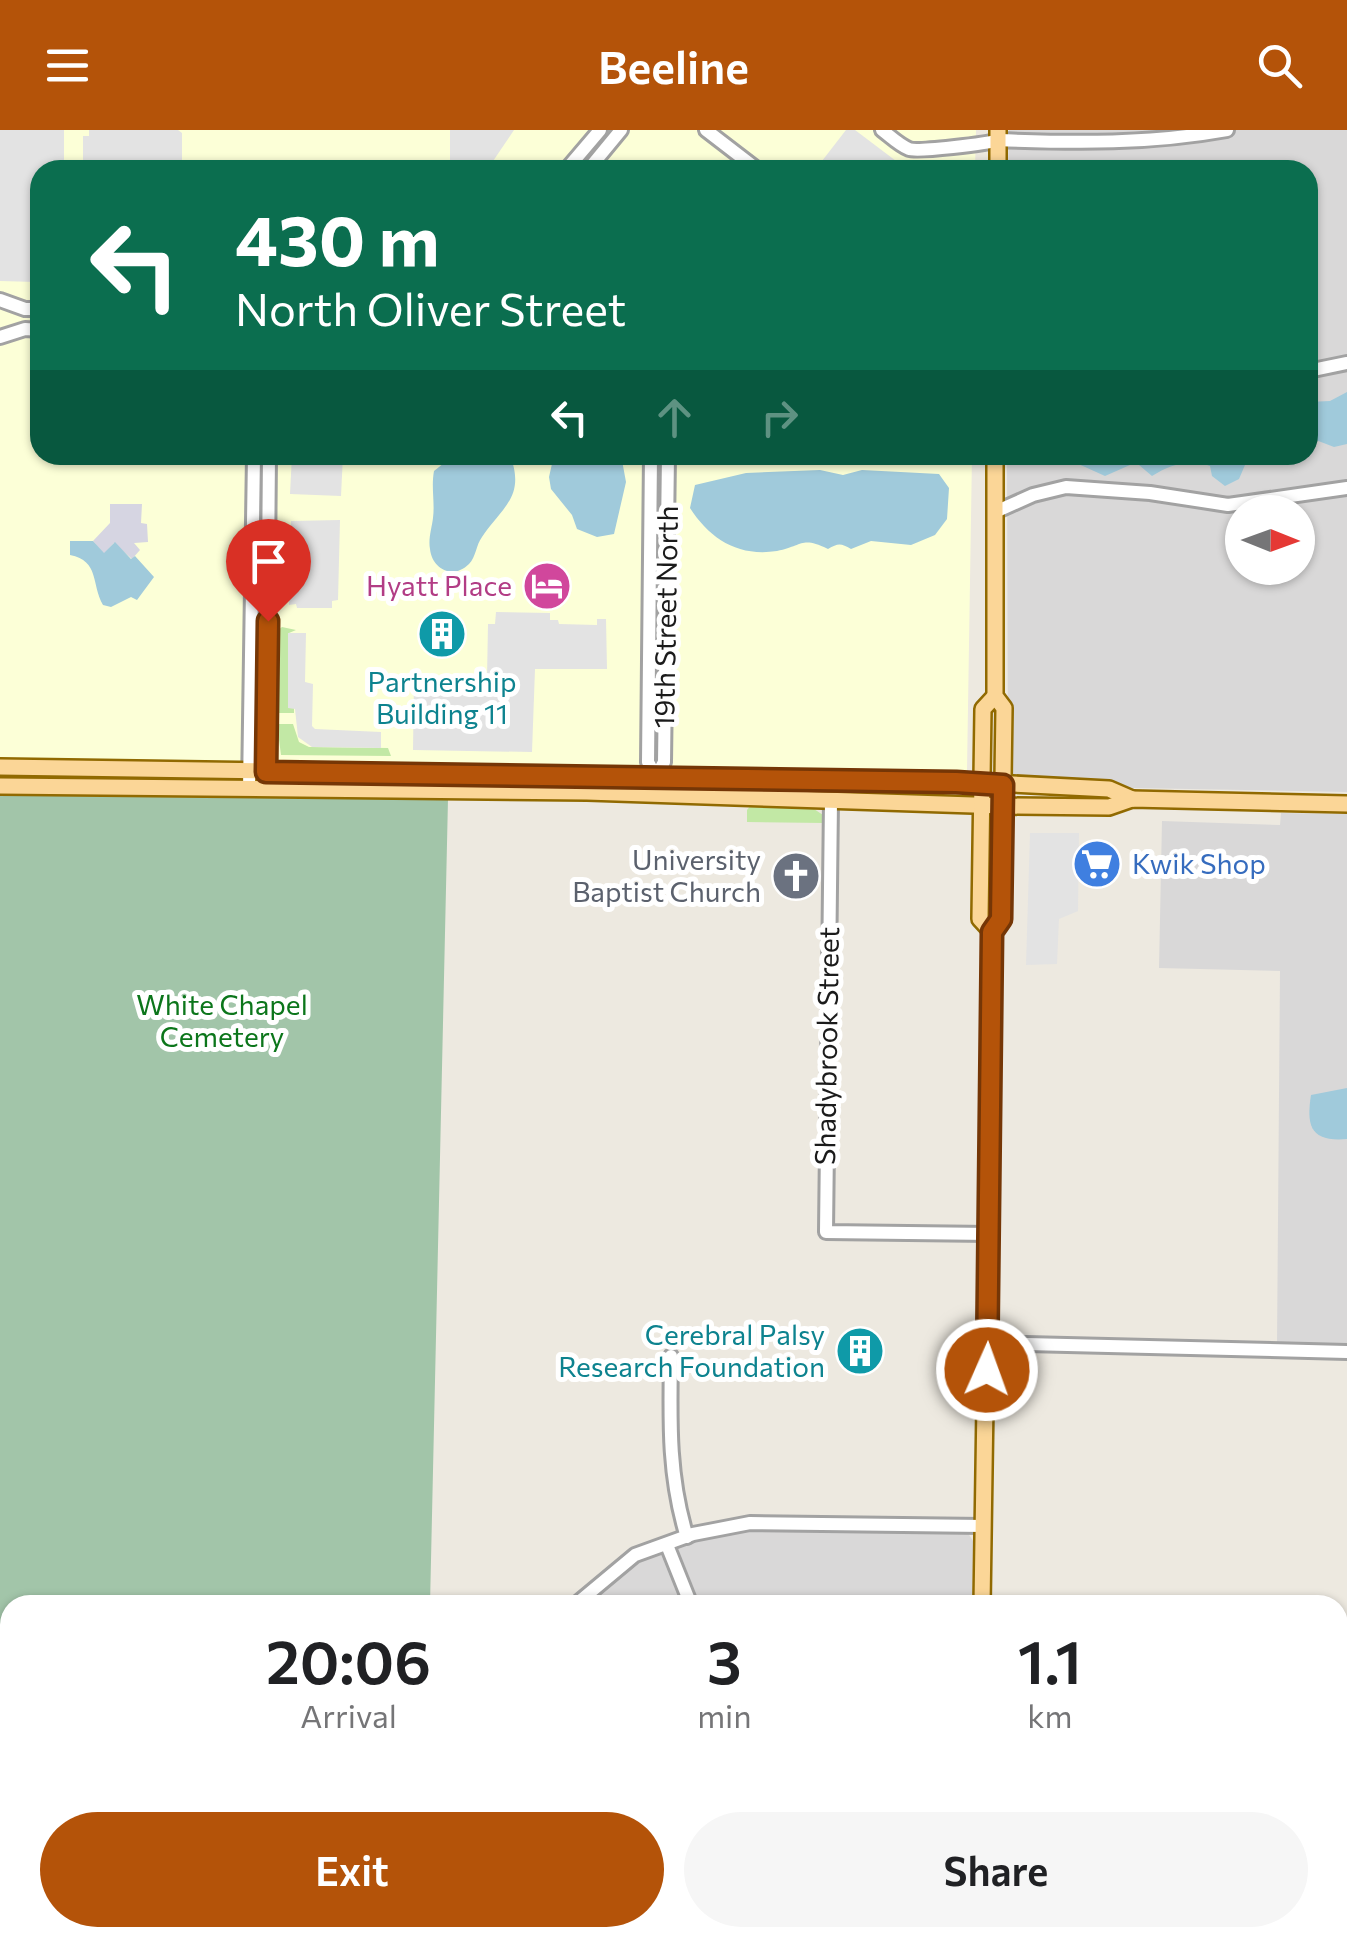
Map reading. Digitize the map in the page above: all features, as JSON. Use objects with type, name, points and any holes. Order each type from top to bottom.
[{"type":"main road","points":[[994,133],[997,160]]},
{"type":"main road","points":[[982,1595],[992,932],[1001,919],[1003,806],[1004,708],[995,696],[995,465]]},
{"type":"main road","points":[[992,932],[980,919],[983,708],[995,696]]},
{"type":"main road","points":[[0,767],[982,784],[1110,789],[1132,799]]},
{"type":"main road","points":[[0,786],[588,792],[1003,806],[1109,807],[1132,799],[1347,804]]},
{"type":"street","points":[[574,160],[600,130]]},
{"type":"street","points":[[596,160],[620,130]]},
{"type":"street","points":[[706,130],[745,160]]},
{"type":"street","points":[[882,130],[906,148],[916,150],[956,144],[983,145],[994,133],[1096,144],[1174,140],[1228,130]]},
{"type":"street","points":[[0,300],[30,308]]},
{"type":"street","points":[[0,337],[30,330]]},
{"type":"street","points":[[1318,369],[1347,363]]},
{"type":"street","points":[[254,465],[258,772]]},
{"type":"street","points":[[257,789],[270,465]]},
{"type":"street","name":"19th Street North","points":[[651,465],[648,762],[656,777]]},
{"type":"street","name":"19th Street North","points":[[655,795],[656,777],[664,762],[668,465]]},
{"type":"street","points":[[994,512],[1033,495],[1066,487],[1150,493],[1228,505],[1347,488]]},
{"type":"street","name":"Shadybrook Street","points":[[831,801],[826,1232],[990,1234]]},
{"type":"street","points":[[988,1344],[1347,1352]]},
{"type":"street","points":[[671,1356],[671,1466],[687,1537]]},
{"type":"street","points":[[587,1595],[635,1556],[687,1537],[750,1523],[983,1526]]},
{"type":"street","points":[[667,1545],[687,1595]]},
{"type":"shaded area","points":[[0,130],[976,130],[975,160],[30,160],[30,465],[972,465],[967,771],[700,767],[543,770],[0,758]]},
{"type":"shaded area","points":[[0,130],[64,130],[64,160],[30,160],[30,282],[0,281]]},
{"type":"shaded area","points":[[89,130],[178,130],[182,133],[182,160],[83,160],[83,136],[89,136]]},
{"type":"shaded area","points":[[450,130],[514,130],[494,160],[450,160]]},
{"type":"shaded area","points":[[846,130],[855,130],[895,160],[823,160]]},
{"type":"shaded area","points":[[1009,130],[1347,130],[1347,792],[1025,786],[1008,773],[1007,465],[1318,465],[1318,160],[1008,160]]},
{"type":"shaded area","points":[[291,465],[343,465],[341,496],[290,494]]},
{"type":"shaded area","points":[[110,504],[142,504],[141,523],[147,524],[148,542],[134,543],[140,550],[132,559],[114,543],[104,554],[93,541],[110,523]]},
{"type":"shaded area","points":[[340,520],[338,600],[332,601],[332,608],[289,605],[291,521]]},
{"type":"shaded area","points":[[496,612],[550,613],[550,620],[558,620],[559,624],[597,625],[597,619],[606,619],[607,669],[535,669],[532,752],[413,750],[414,677],[487,678],[488,624],[495,624]]},
{"type":"shaded area","points":[[288,633],[306,633],[305,682],[313,684],[312,726],[381,732],[381,748],[312,747],[298,737],[295,709],[288,708]]},
{"type":"shaded area","points":[[1281,813],[1347,814],[1347,1345],[1277,1344],[1280,971],[1159,968],[1162,821],[1280,825]]},
{"type":"shaded area","points":[[1030,833],[1079,833],[1078,911],[1059,919],[1057,964],[1026,965]]},
{"type":"shaded area","points":[[754,1529],[966,1530],[973,1541],[972,1595],[597,1595],[628,1568],[653,1554],[698,1539]]},
{"type":"green space","points":[[278,630],[296,630],[289,633],[288,708],[294,708],[294,713],[277,713]]},
{"type":"green space","points":[[277,724],[293,724],[299,742],[309,747],[388,748],[391,756],[281,755]]},
{"type":"green space","name":"White Chapel Cemetery","points":[[0,795],[448,799],[430,1595],[0,1595]]},
{"type":"green space","points":[[751,805],[814,809],[823,815],[824,823],[747,822]]},
{"type":"water","points":[[1347,392],[1347,444],[1334,447],[1318,441],[1318,402],[1330,401]]},
{"type":"water","points":[[442,465],[513,465],[514,469],[510,501],[482,537],[471,561],[456,571],[439,567],[432,556],[429,541],[434,471]]},
{"type":"water","points":[[552,465],[623,465],[626,482],[614,534],[597,537],[577,529],[572,515],[551,489]]},
{"type":"water","points":[[1081,465],[1130,465],[1105,476]]},
{"type":"water","points":[[1139,465],[1177,465],[1166,469],[1152,476]]},
{"type":"water","points":[[1206,465],[1245,465],[1239,479],[1225,486],[1212,476]]},
{"type":"water","points":[[820,470],[843,475],[862,470],[939,474],[949,488],[947,519],[935,535],[911,545],[871,541],[851,549],[839,544],[828,549],[807,543],[763,552],[738,548],[716,537],[690,508],[695,485],[746,473]]},
{"type":"water","points":[[70,541],[93,541],[104,553],[115,542],[154,577],[137,600],[131,597],[111,607],[103,605],[90,568],[70,555]]},
{"type":"water","points":[[1347,1088],[1347,1139],[1318,1135],[1309,1116],[1311,1095]]},
{"type":"place","name":"Hyatt Place","points":[[547,586]]},
{"type":"place","name":"Partnership Building 11","points":[[442,634]]},
{"type":"place","name":"Kwik Shop","points":[[1097,864]]},
{"type":"place","name":"University Baptist Church","points":[[796,876]]},
{"type":"place","name":"Cerebral Palsy Research Foundation","points":[[860,1351]]},
{"type":"route","points":[[268,621],[266,772],[1003,785],[1001,919],[992,932],[987,1370]]}]
